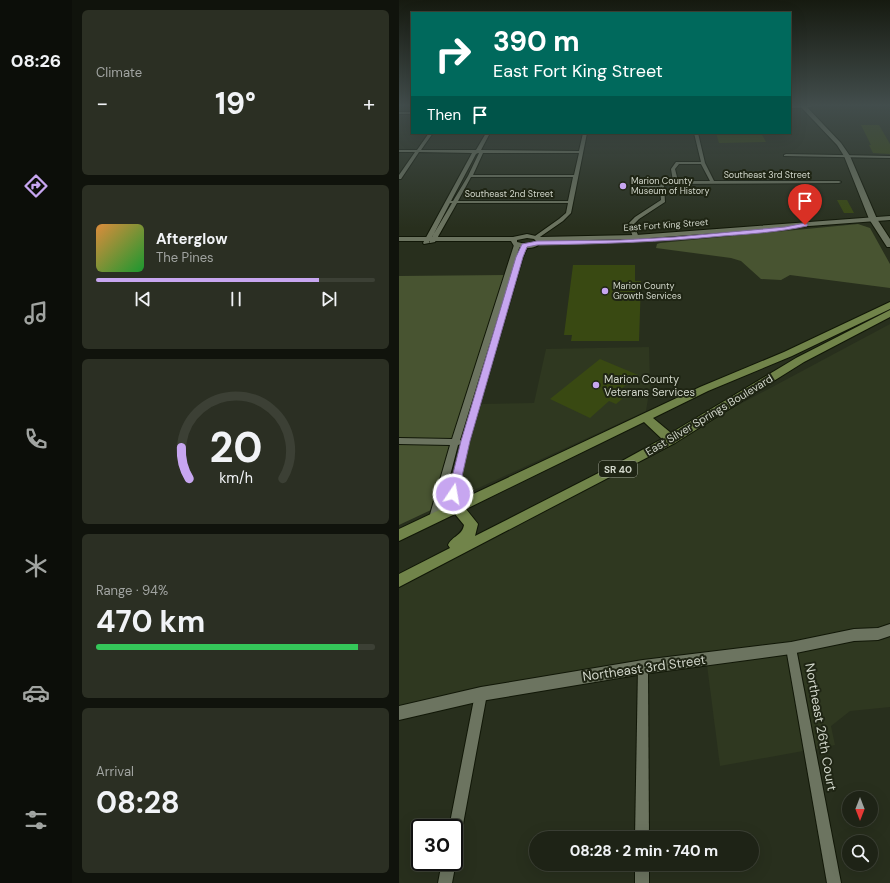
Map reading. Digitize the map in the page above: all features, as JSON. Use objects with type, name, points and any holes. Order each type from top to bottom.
[{"type":"main road","points":[[840,145],[851,156],[862,173],[873,218]]},
{"type":"main road","points":[[851,156],[873,218],[890,245]]},
{"type":"main road","name":"East Silver Springs Boulevard","points":[[399,534],[717,383],[788,354],[890,305]]},
{"type":"main road","name":"East Silver Springs Boulevard","points":[[399,581],[536,512],[671,440],[800,360],[890,314]]},
{"type":"main road","points":[[645,417],[671,440]]},
{"type":"main road","points":[[399,575],[466,539],[470,531],[471,524],[456,507]]},
{"type":"street","points":[[399,178],[423,145]]},
{"type":"street","points":[[430,241],[447,202],[474,153],[478,151],[481,145]]},
{"type":"street","points":[[399,239],[517,243],[538,240],[545,231],[568,213],[582,145]]},
{"type":"street","points":[[699,145],[703,163],[713,183]]},
{"type":"street","points":[[399,151],[581,152]]},
{"type":"street","points":[[430,241],[470,176],[481,153],[478,151]]},
{"type":"street","points":[[786,155],[890,157]]},
{"type":"street","points":[[675,183],[673,169],[678,163],[703,163]]},
{"type":"street","points":[[470,176],[575,176]]},
{"type":"street","name":"Southeast 3rd Street","points":[[647,183],[642,183],[641,185],[645,187],[675,183],[839,182]]},
{"type":"street","points":[[636,239],[631,224],[637,218],[663,201],[662,185]]},
{"type":"street","name":"Southeast 2nd Street","points":[[447,202],[570,202]]},
{"type":"street","name":"East Fort King Street","points":[[538,240],[620,237],[636,239],[783,225],[793,226],[873,218],[890,218]]},
{"type":"street","name":"East Fort King Street","points":[[538,240],[636,239],[786,229],[793,226]]},
{"type":"street","points":[[633,230],[642,234],[655,236]]},
{"type":"street","points":[[620,237],[633,230]]},
{"type":"street","points":[[545,231],[544,234],[550,239]]},
{"type":"street","points":[[434,518],[455,442],[517,243],[525,236],[538,240]]},
{"type":"street","points":[[399,243],[430,241]]},
{"type":"street","points":[[456,507],[453,494],[465,441],[519,257],[517,243]]},
{"type":"street","points":[[399,441],[465,441]]},
{"type":"street","name":"Northeast 3rd Street","points":[[399,713],[481,694],[643,668],[791,648],[854,635],[878,634],[890,630]]},
{"type":"street","name":"Northeast 26th Court","points":[[791,648],[834,883]]},
{"type":"street","points":[[642,831],[643,668]]},
{"type":"street","points":[[457,819],[481,694]]},
{"type":"street","points":[[445,883],[447,871]]},
{"type":"street","points":[[642,871],[642,883]]},
{"type":"shaded area","points":[[858,224],[870,228],[890,264],[890,288],[790,275],[781,280],[761,279],[741,261],[731,258],[656,248],[657,244],[660,243]]},
{"type":"shaded area","points":[[506,275],[431,510],[399,525],[399,276]]},
{"type":"shaded area","points":[[890,324],[890,623],[876,629],[851,629],[790,642],[642,661],[477,687],[399,706],[399,586],[629,467],[716,417]]},
{"type":"shaded area","points":[[649,347],[650,386],[646,411],[459,497],[458,493],[465,460],[480,404],[534,403],[546,349]]},
{"type":"shaded area","points":[[890,637],[890,707],[850,711],[831,726],[835,745],[816,749],[798,653],[856,640],[882,640]]},
{"type":"shaded area","points":[[787,655],[803,751],[720,766],[707,665]]},
{"type":"building","points":[[869,145],[890,145],[890,154],[873,153]]},
{"type":"building","points":[[837,200],[847,200],[854,213],[844,213]]},
{"type":"building","points":[[573,265],[635,265],[635,281],[641,281],[639,341],[571,341],[572,335],[564,335]]},
{"type":"building","name":"Marion County Veterans Services","points":[[600,359],[638,375],[614,395],[622,399],[616,404],[609,401],[590,418],[550,399]]},
{"type":"place","name":"Marion County Museum of History","points":[[623,186]]},
{"type":"place","name":"Marion County Growth Services","points":[[605,291]]},
{"type":"place","name":"Marion County Veterans Services","points":[[596,385]]},
{"type":"route","points":[[453,494],[465,441],[519,257],[525,246],[537,243],[620,242],[675,239],[786,229],[793,226],[805,225]]}]
